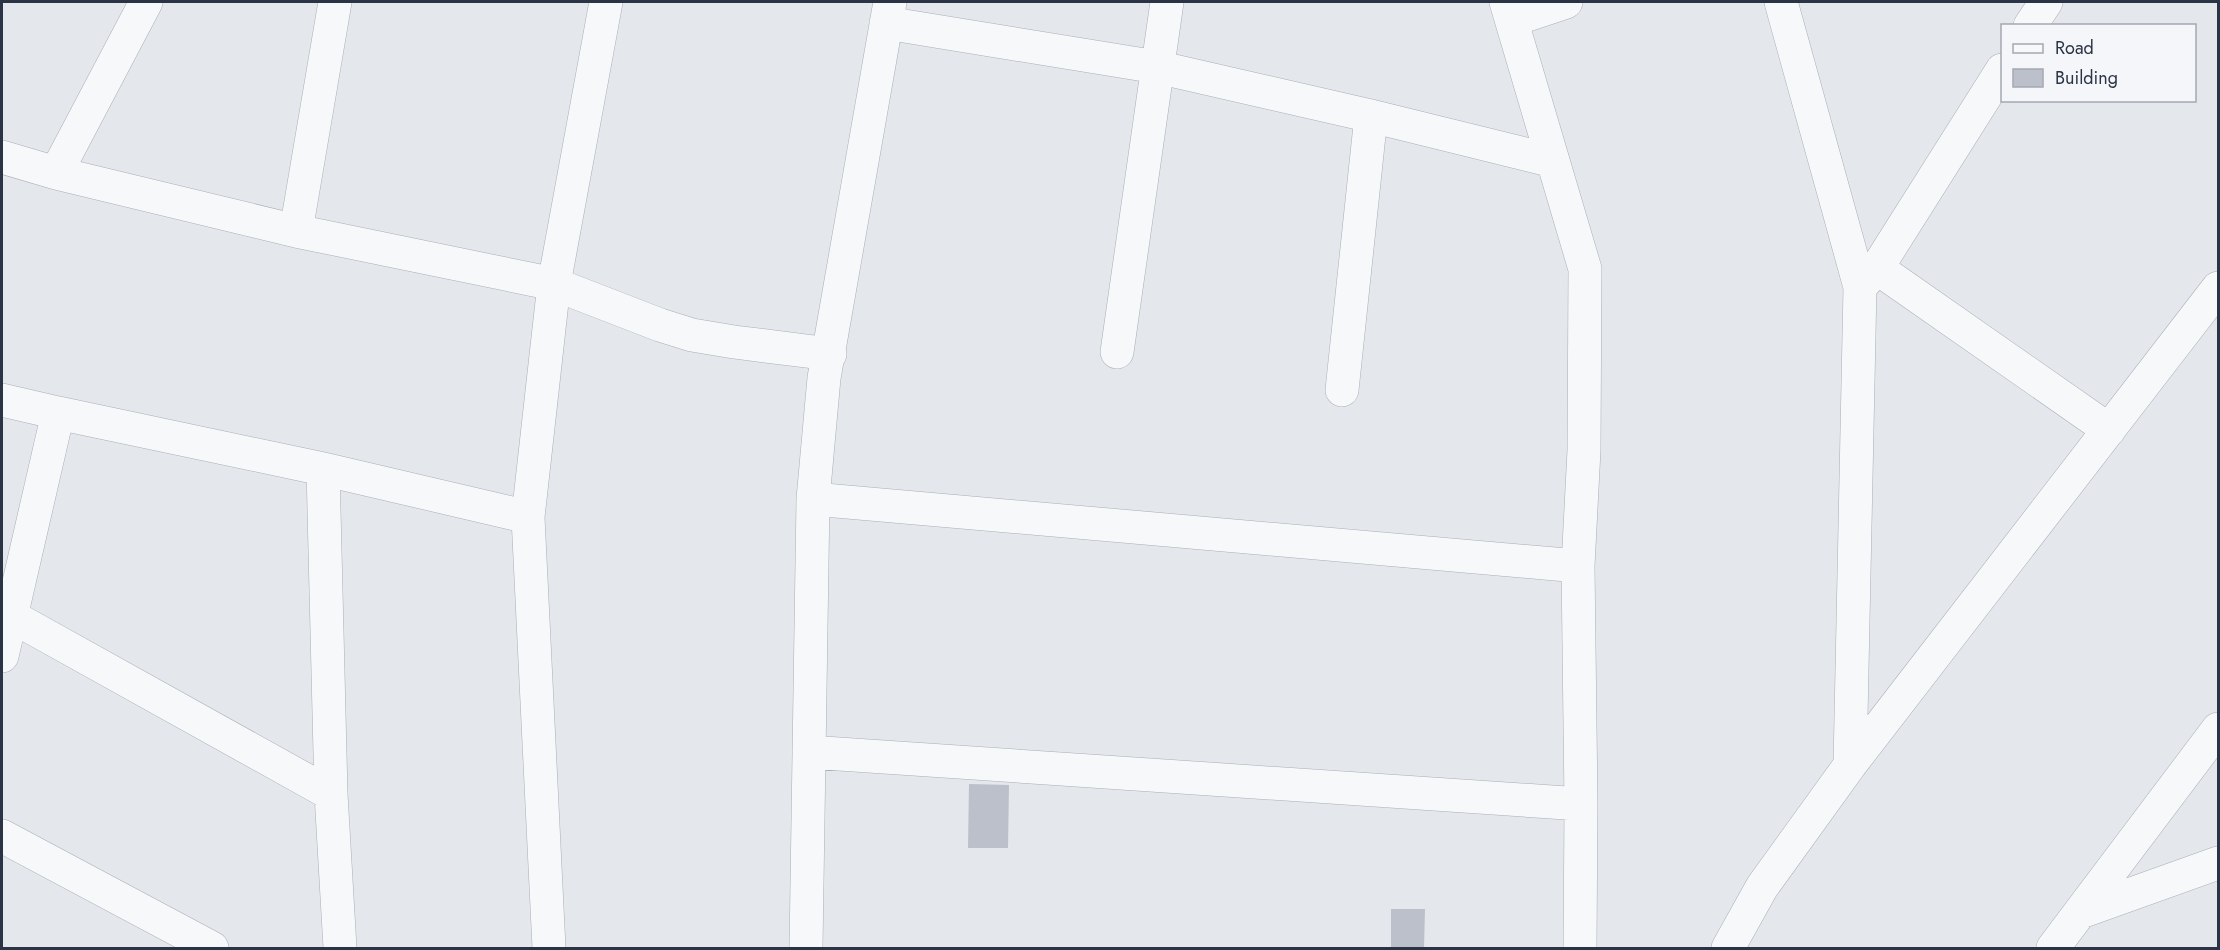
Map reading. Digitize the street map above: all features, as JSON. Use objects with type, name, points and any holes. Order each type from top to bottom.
[{"type":"street","points":[[56,173],[146,2]]},
{"type":"street","points":[[296,231],[335,2]]},
{"type":"street","points":[[549,948],[528,517],[554,284],[606,2]]},
{"type":"street","points":[[1118,352],[1167,2]]},
{"type":"street","points":[[1566,2],[1509,11],[1585,269],[1584,450],[1578,566],[1580,948]]},
{"type":"street","points":[[1780,2],[1868,277],[1850,765]]},
{"type":"street","points":[[2031,24],[2046,2]]},
{"type":"street","points":[[806,948],[813,499],[824,378],[888,12],[1157,67],[1553,161]]},
{"type":"street","points":[[1868,277],[2001,72]]},
{"type":"street","points":[[1342,390],[1371,116]]},
{"type":"street","points":[[2,157],[56,173],[296,231],[554,284],[692,335],[830,354]]},
{"type":"street","points":[[1868,277],[2109,430]]},
{"type":"street","points":[[1728,948],[1762,887],[1850,765],[2218,288]]},
{"type":"street","points":[[2,400],[323,469],[528,517]]},
{"type":"street","points":[[2,656],[58,413]]},
{"type":"street","points":[[323,469],[331,794],[340,948]]},
{"type":"street","points":[[813,499],[1578,566]]},
{"type":"street","points":[[11,616],[331,794]]},
{"type":"street","points":[[2053,948],[2218,729]]},
{"type":"street","points":[[809,752],[1581,804]]},
{"type":"street","points":[[2,836],[212,948]]},
{"type":"street","points":[[2081,912],[2218,863]]},
{"type":"building","points":[[969,784],[1009,785],[1008,848],[968,848]]},
{"type":"building","points":[[1391,909],[1425,909],[1424,948],[1391,948]]}]
